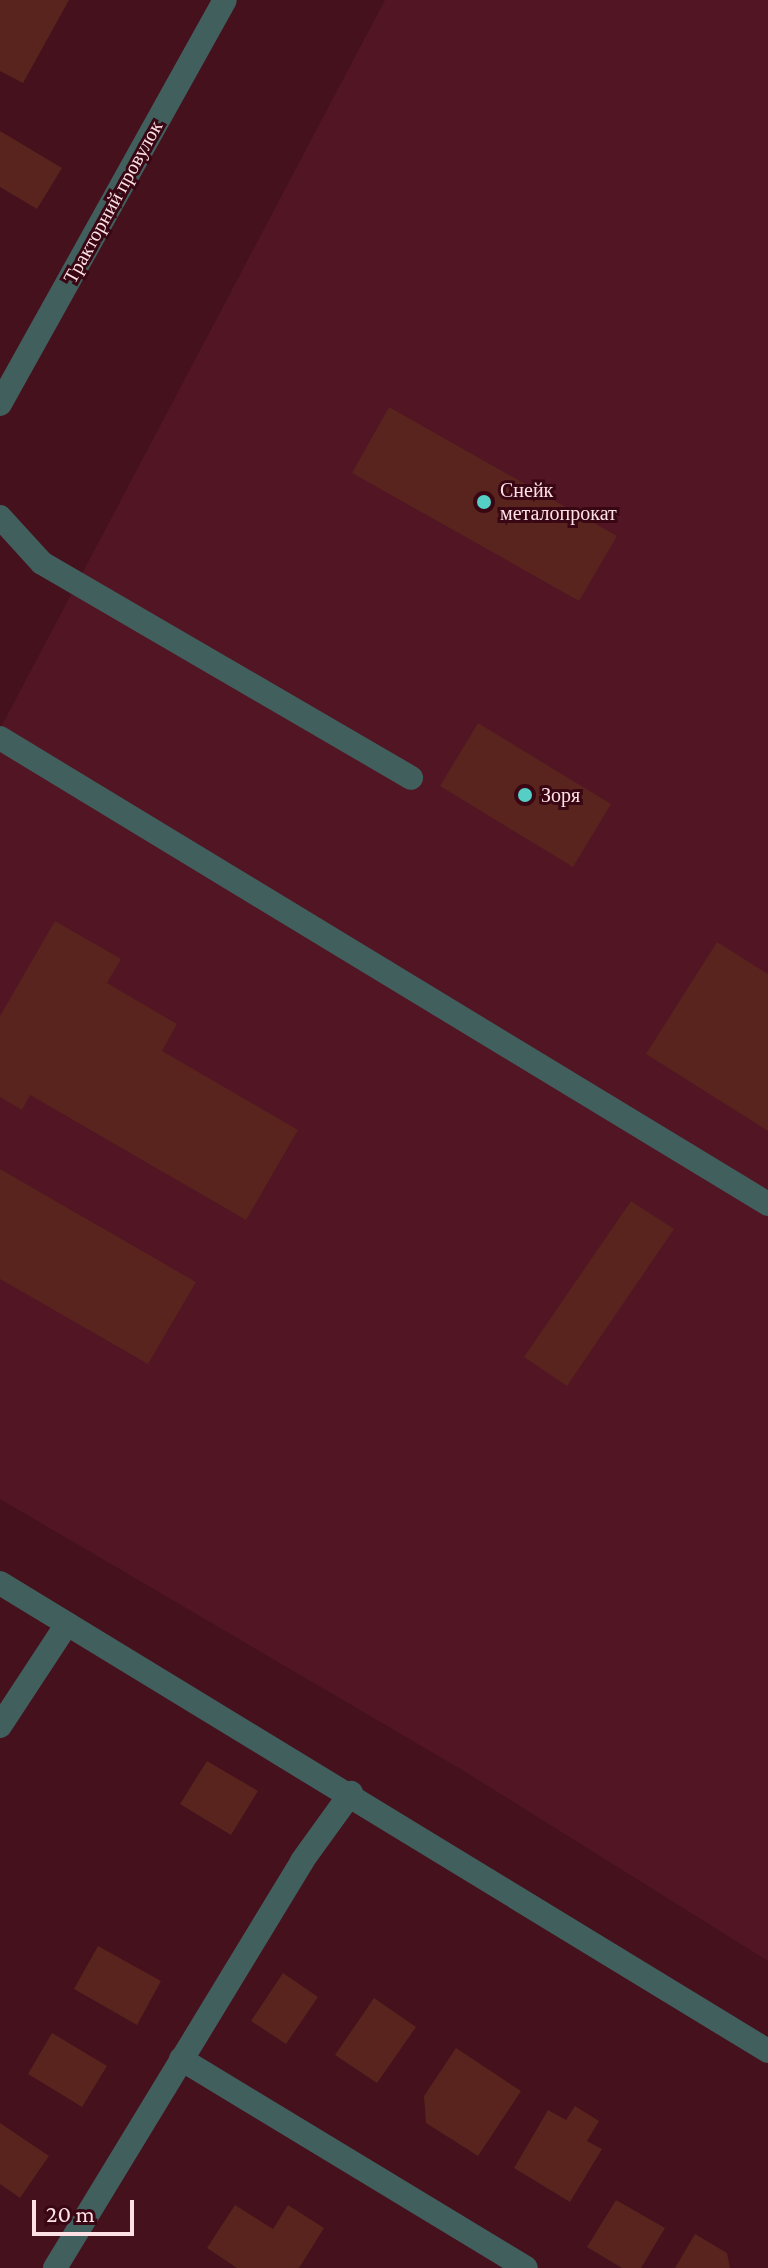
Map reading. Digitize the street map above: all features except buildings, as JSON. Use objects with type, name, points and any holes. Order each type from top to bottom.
[{"type":"street","name":"Тракторний провулок","points":[[0,404],[225,0]]},
{"type":"street","points":[[0,517],[42,563],[411,778]]},
{"type":"street","points":[[0,738],[768,1204]]},
{"type":"street","points":[[0,1583],[351,1793],[768,2051]]},
{"type":"street","points":[[0,1726],[67,1624]]},
{"type":"street","points":[[55,2268],[302,1861],[351,1793]]},
{"type":"street","points":[[181,2059],[526,2268]]},
{"type":"shaded area","points":[[385,0],[768,0],[768,1961],[464,1771],[0,1499],[0,729]]},
{"type":"place","name":"Снейк металопрокат","points":[[484,502]]},
{"type":"place","name":"Зоря","points":[[525,795]]}]
